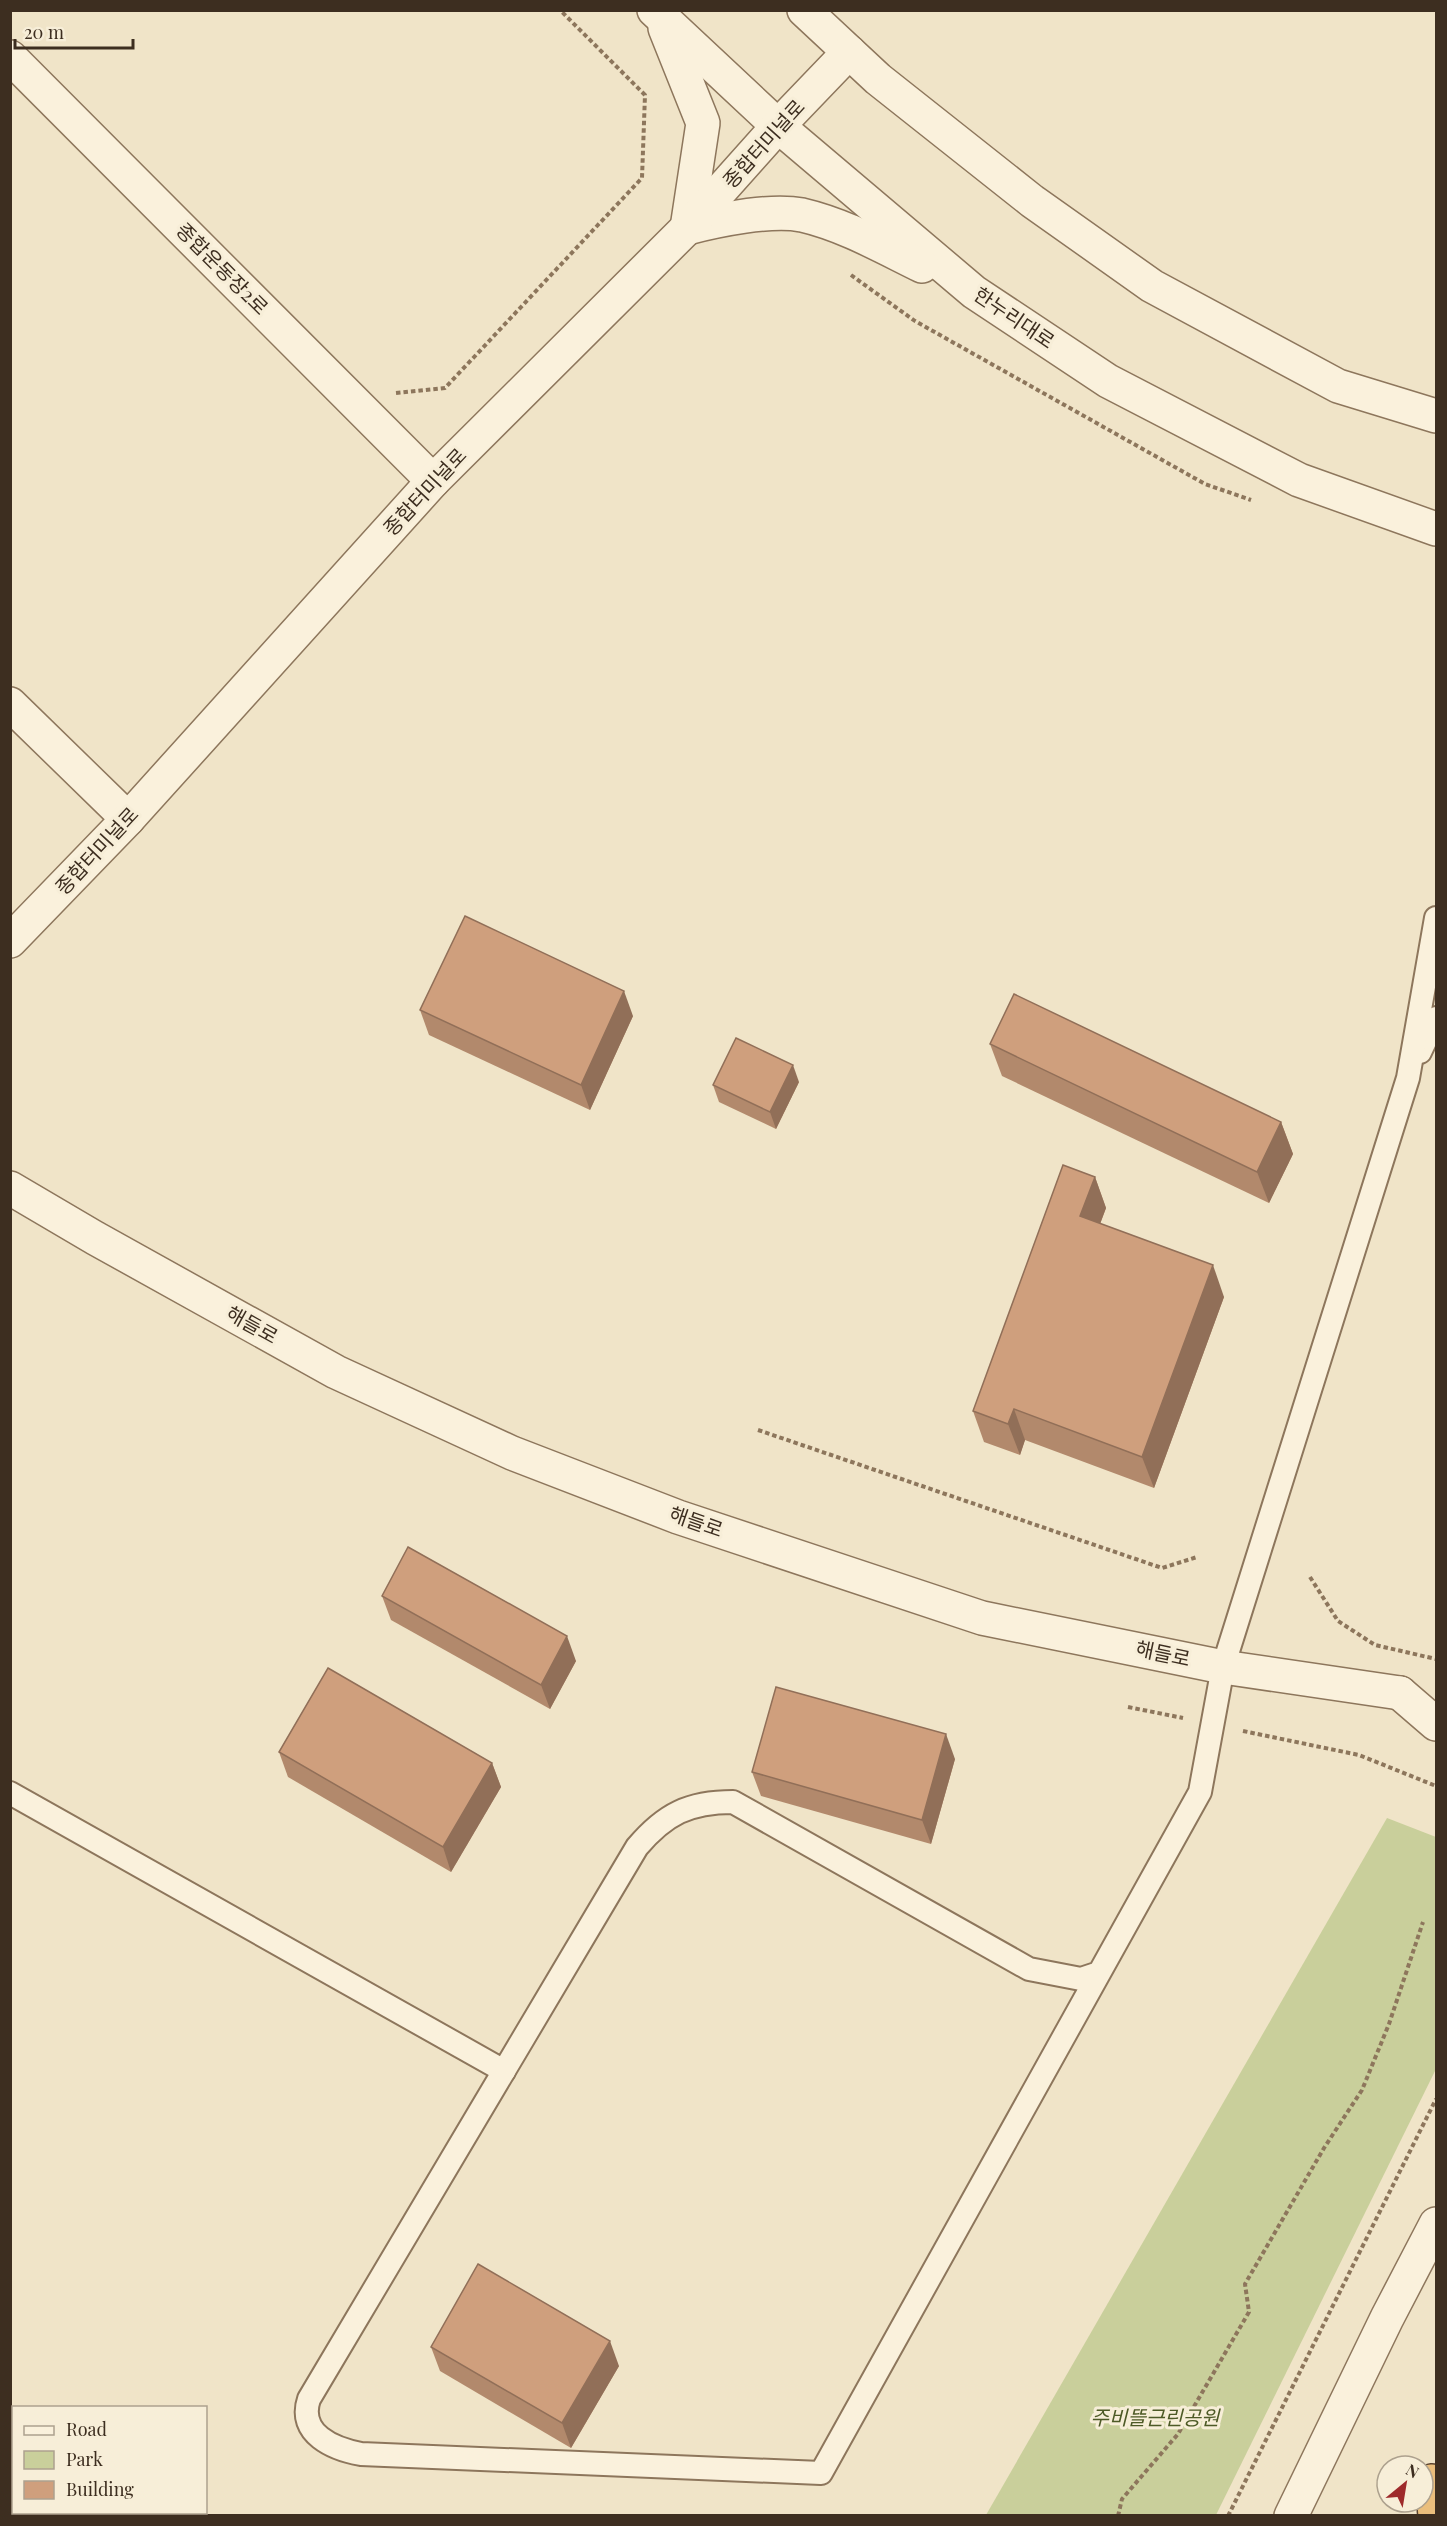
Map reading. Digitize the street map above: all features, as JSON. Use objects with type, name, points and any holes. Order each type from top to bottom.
[{"type":"street","points":[[804,10],[878,80],[1032,201],[1152,286],[1338,386],[1437,416]]},
{"type":"street","points":[[657,13],[703,123],[687,228],[733,216],[800,215],[850,230],[974,292]]},
{"type":"street","name":"한누리대로","points":[[657,13],[778,126],[974,292],[1108,381],[1299,480],[1437,528]]},
{"type":"street","name":"종합터미널로","points":[[10,941],[128,819],[433,481],[687,228],[778,126],[849,52]]},
{"type":"street","name":"종합운동장2로","points":[[10,57],[433,481]]},
{"type":"street","points":[[10,704],[128,819]]},
{"type":"street","name":"해들로","points":[[10,1188],[336,1372],[512,1453],[678,1517],[982,1618],[1224,1666],[1400,1693],[1437,1703]]},
{"type":"street","points":[[1400,1693],[1437,1724]]},
{"type":"street","points":[[1291,2516],[1387,2318],[1437,2224]]},
{"type":"lane","points":[[1099,1973],[1081,1979],[1029,1969],[733,1802],[700,1804],[684,1809],[660,1822],[637,1847],[309,2399],[306,2416],[309,2426],[333,2447],[361,2454],[821,2473],[1200,1792],[1224,1666],[1408,1078],[1437,918]]},
{"type":"lane","points":[[1408,1078],[1437,1018]]},
{"type":"lane","points":[[10,1793],[504,2071]]},
{"type":"path","points":[[386,394],[445,388],[642,178],[645,95],[560,10]]},
{"type":"path","points":[[758,1430],[1161,1568],[1197,1557]]},
{"type":"path","points":[[1310,1577],[1338,1621],[1375,1645],[1437,1659]]},
{"type":"path","points":[[1128,1707],[1359,1755],[1437,1786]]},
{"type":"path","points":[[1118,2516],[1122,2499],[1178,2434],[1249,2312],[1245,2284],[1324,2148],[1362,2090],[1389,2024],[1423,1922]]},
{"type":"path","points":[[1228,2516],[1437,2099]]},
{"type":"green space","name":"주비뜰근린공원","points":[[1387,1818],[1436,1837],[1436,2069],[1216,2515],[986,2515]]},
{"type":"building","points":[[465,916],[624,991],[581,1085],[420,1010]]},
{"type":"building","points":[[1014,994],[1281,1122],[1257,1172],[990,1044]]},
{"type":"building","points":[[736,1038],[793,1065],[770,1112],[713,1085]]},
{"type":"building","points":[[1063,1165],[1095,1177],[1080,1216],[1213,1265],[1142,1457],[1014,1409],[1008,1424],[973,1411]]},
{"type":"building","points":[[408,1547],[567,1636],[541,1685],[382,1596]]},
{"type":"building","points":[[328,1668],[492,1763],[443,1847],[279,1752]]},
{"type":"building","points":[[776,1687],[946,1734],[922,1820],[752,1772]]},
{"type":"building","points":[[478,2264],[610,2341],[562,2423],[431,2347]]}]
